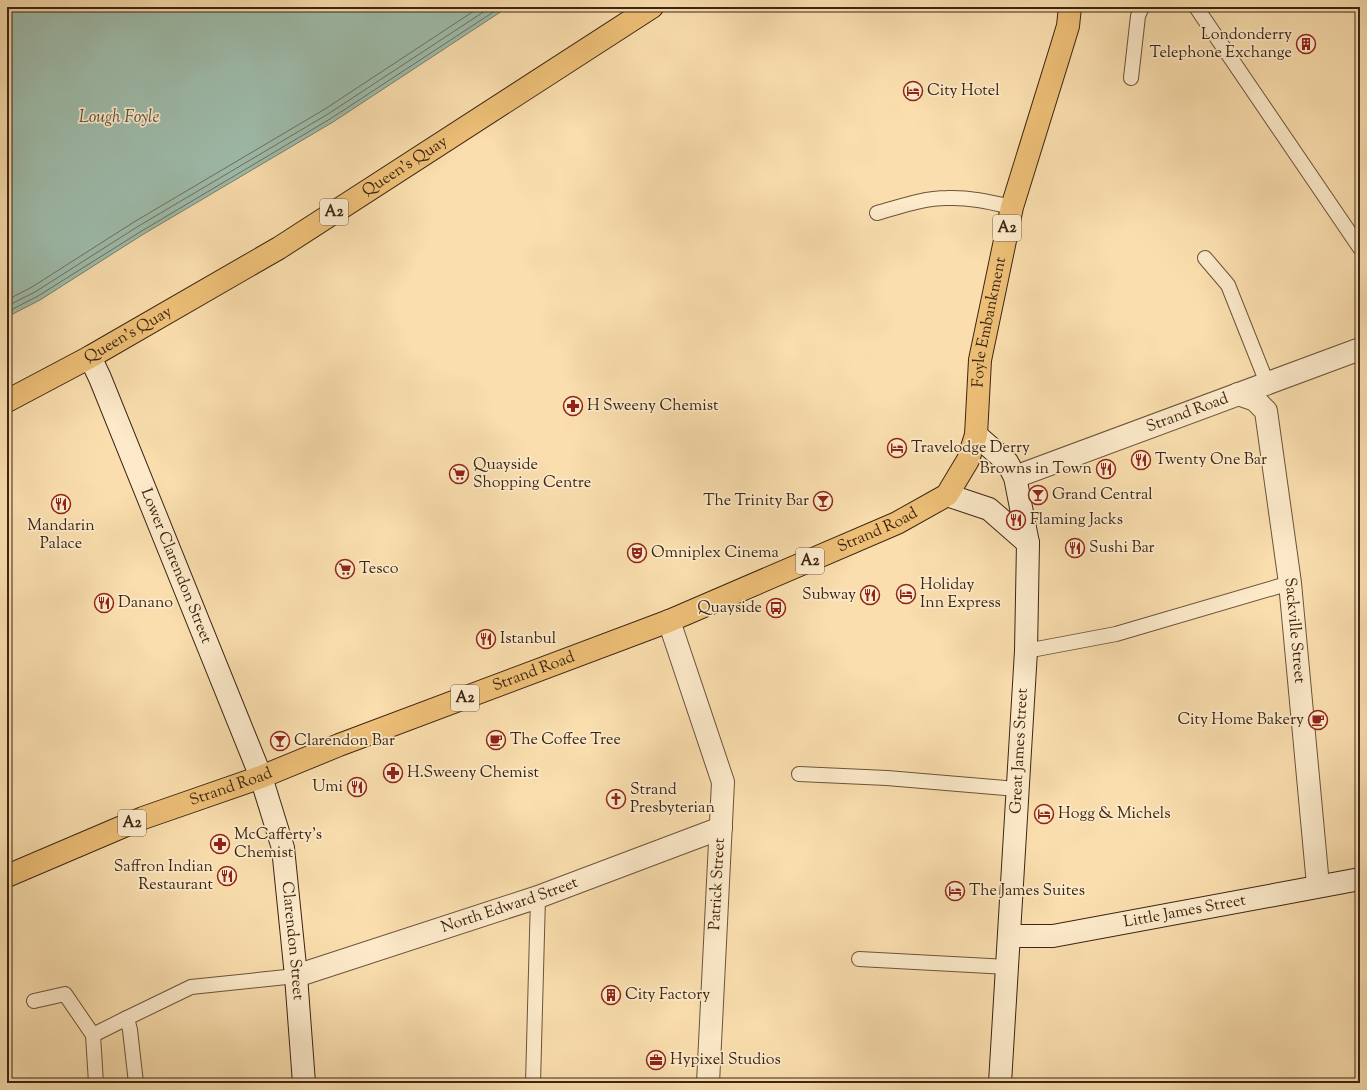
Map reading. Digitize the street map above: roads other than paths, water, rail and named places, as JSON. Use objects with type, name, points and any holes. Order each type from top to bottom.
[{"type":"main road","name":"Queen's Quay","points":[[7,401],[90,356],[279,248],[652,7]]},
{"type":"main road","name":"Foyle Embankment","points":[[976,435],[980,360],[1012,207],[1069,17],[1083,7]]},
{"type":"main road","name":"Strand Road","points":[[1015,477],[1360,349]]},
{"type":"main road","name":"Lower Clarendon Street","points":[[90,356],[260,777]]},
{"type":"main road","name":"Sackville Street","points":[[1238,394],[1255,400],[1266,411],[1290,584],[1311,829],[1318,885]]},
{"type":"main road","name":"Great James Street","points":[[976,435],[1007,462],[1015,477],[1028,544],[1026,651],[1000,1083]]},
{"type":"main road","name":"Strand Road","points":[[7,876],[143,818],[260,777],[339,745],[669,621],[897,523],[947,495],[968,460],[976,435]]},
{"type":"main road","points":[[947,495],[989,509],[1028,544]]},
{"type":"main road","name":"Patrick Street","points":[[669,621],[723,782],[708,1083]]},
{"type":"main road","name":"Clarendon Street","points":[[260,777],[283,848],[296,976],[304,1083]]},
{"type":"main road","name":"North Edward Street","points":[[296,976],[538,897],[721,828]]},
{"type":"main road","name":"Little James Street","points":[[1009,936],[1053,936],[1318,885],[1360,879]]},
{"type":"lane","points":[[1131,78],[1138,16],[1142,7]]},
{"type":"lane","points":[[1196,7],[1360,248]]},
{"type":"lane","points":[[876,213],[918,202],[946,198],[983,200],[1012,207]]},
{"type":"lane","points":[[1204,258],[1228,285],[1267,383]]},
{"type":"lane","points":[[1026,651],[1116,634],[1290,584]]},
{"type":"lane","points":[[799,774],[887,778],[1017,789]]},
{"type":"lane","points":[[533,1083],[538,897]]},
{"type":"lane","points":[[859,959],[1008,967]]},
{"type":"lane","points":[[93,1035],[191,987],[296,976]]},
{"type":"lane","points":[[34,1001],[65,994],[93,1035],[96,1083]]},
{"type":"lane","points":[[127,1018],[130,1030],[136,1083]]},
{"type":"water","name":"Lough Foyle","points":[[7,7],[508,7],[333,122],[142,235],[40,300],[7,317]]},
{"type":"place","name":"Londonderry Telephone Exchange","points":[[1306,44]]},
{"type":"place","name":"City Hotel","points":[[913,91]]},
{"type":"place","name":"H Sweeny Chemist","points":[[573,406]]},
{"type":"place","name":"Travelodge Derry","points":[[897,448]]},
{"type":"place","name":"Twenty One Bar","points":[[1141,460]]},
{"type":"place","name":"Browns in Town","points":[[1106,469]]},
{"type":"place","name":"Quayside Shopping Centre","points":[[459,474]]},
{"type":"place","name":"Grand Central","points":[[1038,495]]},
{"type":"place","name":"The Trinity Bar","points":[[823,501]]},
{"type":"place","name":"Mandarin Palace","points":[[61,504]]},
{"type":"place","name":"Flaming Jacks","points":[[1016,520]]},
{"type":"place","name":"Sushi Bar","points":[[1075,548]]},
{"type":"place","name":"Omniplex Cinema","points":[[637,553]]},
{"type":"place","name":"Tesco","points":[[345,569]]},
{"type":"place","name":"Holiday Inn Express","points":[[906,594]]},
{"type":"place","name":"Subway","points":[[870,595]]},
{"type":"place","name":"Danano","points":[[104,603]]},
{"type":"place","name":"Quayside","points":[[776,608]]},
{"type":"place","name":"Istanbul","points":[[486,639]]},
{"type":"place","name":"City Home Bakery","points":[[1318,720]]},
{"type":"place","name":"The Coffee Tree","points":[[496,740]]},
{"type":"place","name":"Clarendon Bar","points":[[280,741]]},
{"type":"place","name":"H.Sweeny Chemist","points":[[393,773]]},
{"type":"place","name":"Umi","points":[[357,787]]},
{"type":"place","name":"Strand Presbyterian","points":[[616,799]]},
{"type":"place","name":"Hogg & Michels","points":[[1044,814]]},
{"type":"place","name":"McCafferty's Chemist","points":[[220,844]]},
{"type":"place","name":"Saffron Indian Restaurant","points":[[227,876]]},
{"type":"place","name":"The James Suites","points":[[955,891]]},
{"type":"place","name":"City Factory","points":[[611,995]]},
{"type":"place","name":"Hypixel Studios","points":[[656,1060]]}]
